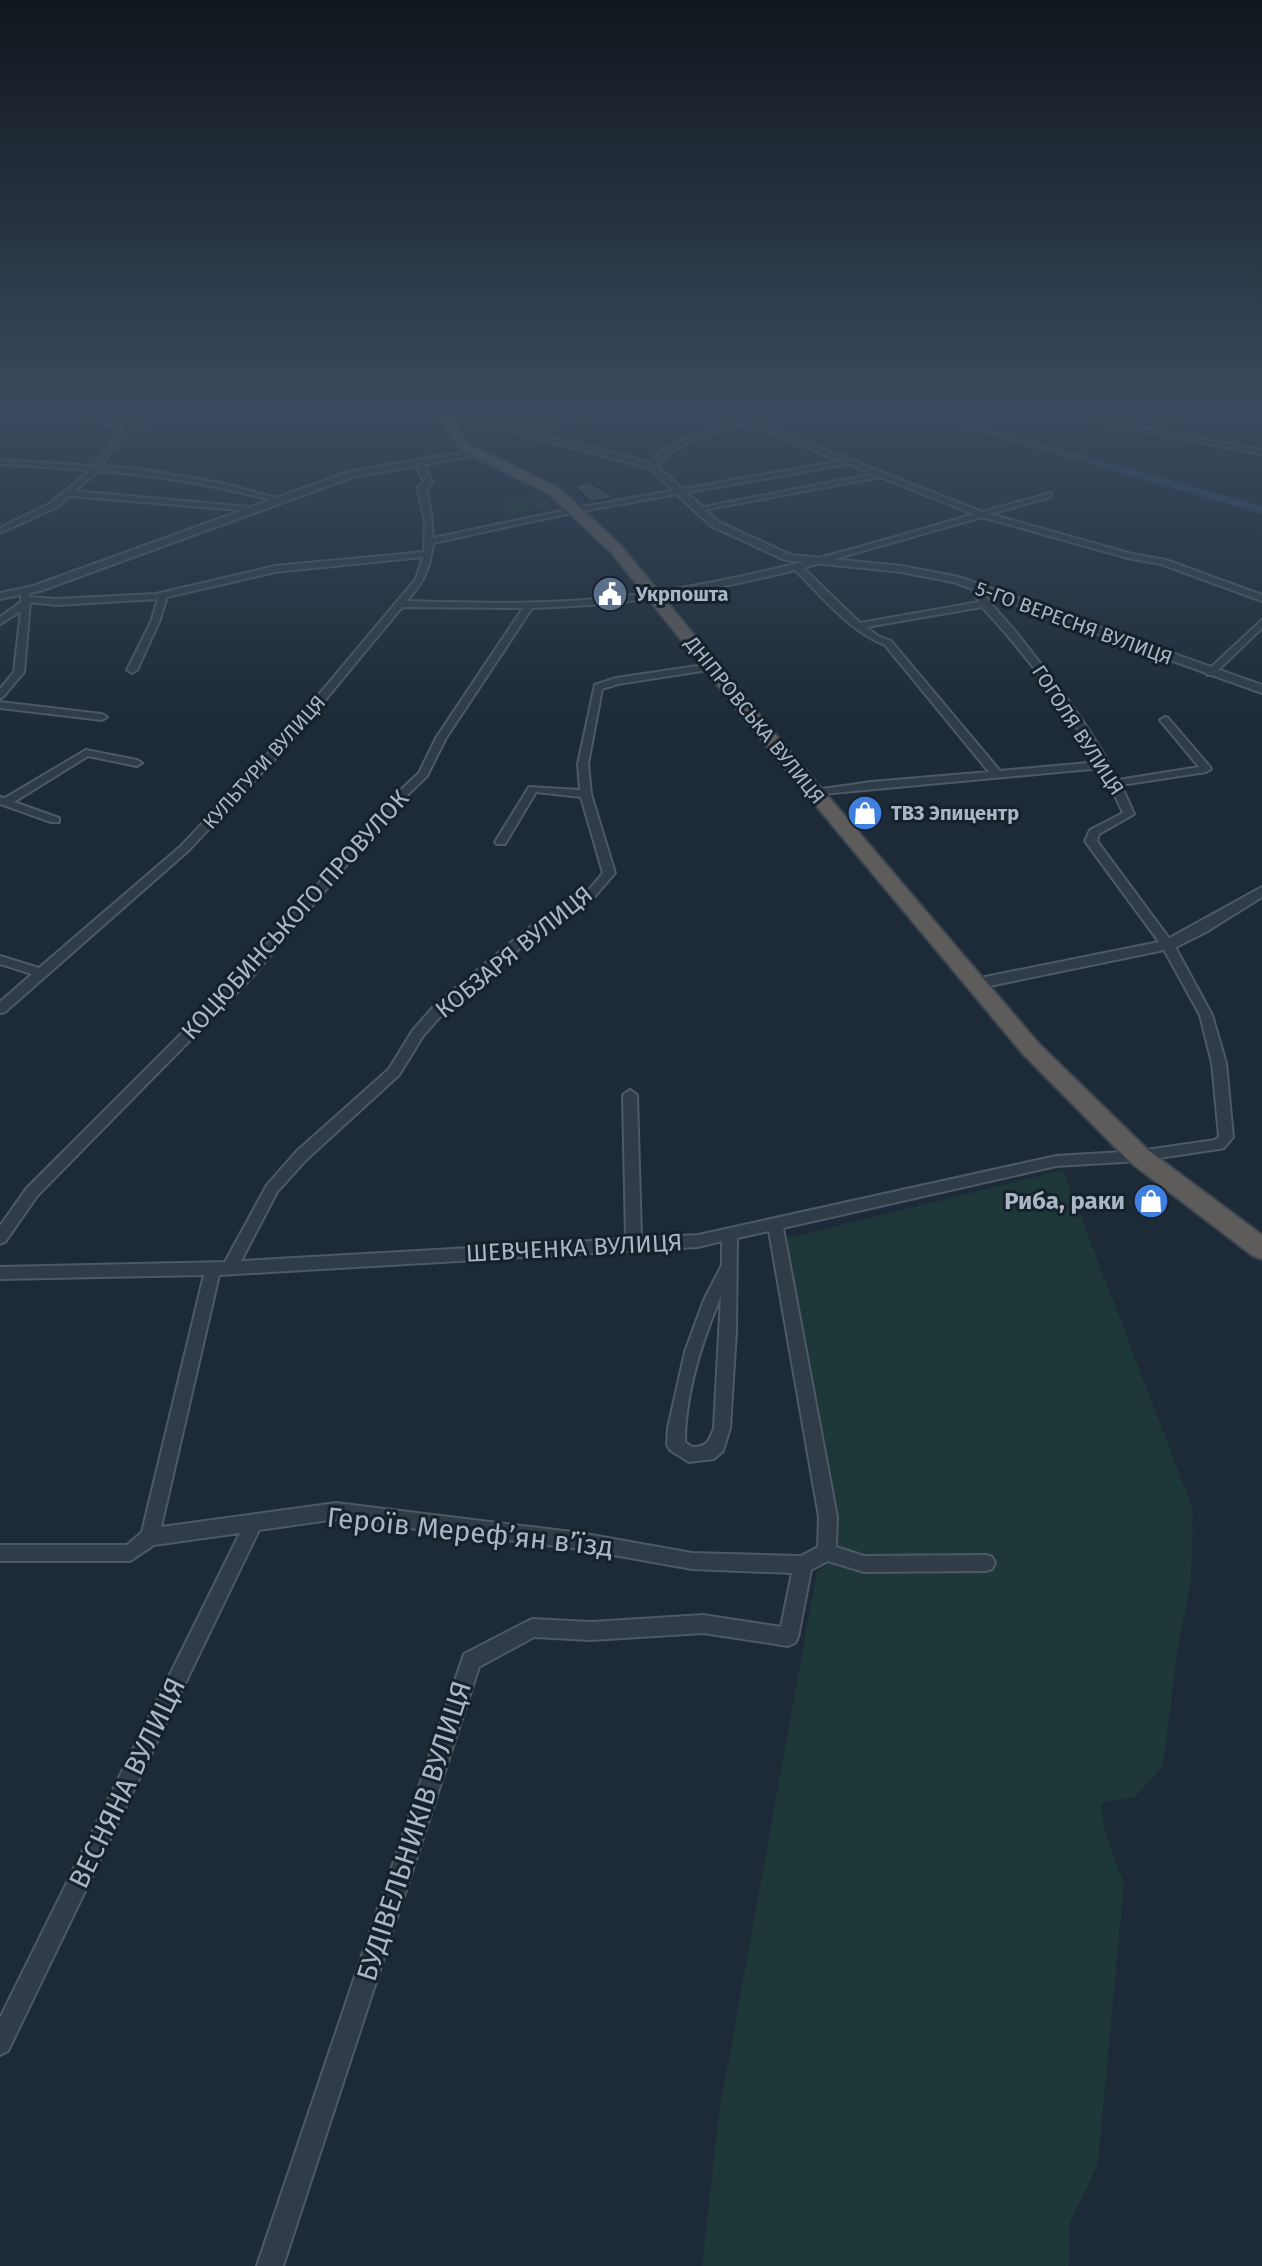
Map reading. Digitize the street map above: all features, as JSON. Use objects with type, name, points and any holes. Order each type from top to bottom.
[{"type":"highway","name":"ДНІПРОВСЬКА ВУЛИЦЯ","points":[[584,518],[616,549],[975,984],[1076,1097],[1139,1156],[1262,1249]]},
{"type":"street","points":[[0,531],[28,518]]},
{"type":"street","points":[[0,621],[25,598],[228,518]]},
{"type":"street","name":"КУЛЬТУРИ ВУЛИЦЯ","points":[[0,1009],[185,848],[283,744],[420,580],[429,554],[429,518]]},
{"type":"street","points":[[430,541],[540,518]]},
{"type":"street","name":"5-ГО ВЕРЕСНЯ ВУЛИЦЯ","points":[[710,518],[734,535],[772,552],[820,563],[931,573],[974,585],[1210,673],[1262,689]]},
{"type":"street","points":[[400,604],[529,605],[598,602],[653,594],[820,563],[969,518]]},
{"type":"street","points":[[993,518],[1163,562],[1262,598]]},
{"type":"street","points":[[2,597],[112,601],[163,596],[275,569],[429,554]]},
{"type":"street","points":[[798,568],[858,626],[888,643],[996,773]]},
{"type":"street","name":"ГОГОЛЯ ВУЛИЦЯ","points":[[974,585],[982,604],[1011,631],[1061,697],[1117,783],[1129,814],[1094,832],[1091,841],[1168,945]]},
{"type":"street","points":[[132,670],[155,622],[163,596]]},
{"type":"street","points":[[0,695],[19,672],[25,598]]},
{"type":"street","points":[[858,626],[982,604]]},
{"type":"street","name":"КОЦЮБИНСЬКОГО ПРОВУЛОК","points":[[0,1238],[32,1192],[248,974],[394,802],[423,774],[441,738],[529,605]]},
{"type":"street","points":[[1210,673],[1262,623]]},
{"type":"street","name":"КОБЗАРЯ ВУЛИЦЯ","points":[[150,1537],[221,1268],[272,1189],[302,1155],[394,1072],[418,1033],[441,1007],[545,921],[591,894],[609,873],[586,794],[583,764],[598,687],[616,681],[711,667]]},
{"type":"street","points":[[0,705],[102,717]]},
{"type":"street","points":[[1117,783],[1206,769],[1165,720]]},
{"type":"street","points":[[3,801],[86,753],[137,763]]},
{"type":"street","points":[[815,793],[996,773],[1104,765]]},
{"type":"street","points":[[501,842],[533,789],[586,794]]},
{"type":"street","points":[[3,801],[55,820]]},
{"type":"street","points":[[975,984],[1168,945],[1201,929],[1262,891]]},
{"type":"street","name":"ШЕВЧЕНКА ВУЛИЦЯ","points":[[0,1273],[221,1268],[698,1241],[1056,1161],[1139,1156],[1219,1144],[1226,1137],[1219,1063],[1206,1015],[1168,945]]},
{"type":"street","points":[[0,960],[42,973]]},
{"type":"street","points":[[630,1095],[634,1244]]},
{"type":"street","points":[[775,1223],[828,1517],[827,1552]]},
{"type":"street","points":[[729,1234],[730,1265],[722,1428],[717,1446],[708,1454],[689,1455],[676,1445],[674,1432],[707,1307],[718,1280],[730,1265]]},
{"type":"street","name":"Героїв Мерефʼян вʼїзд","points":[[0,1553],[130,1553],[150,1537],[336,1511],[580,1541],[692,1561],[803,1565]]},
{"type":"street","name":"ВЕСНЯНА ВУЛИЦЯ","points":[[0,2043],[254,1522]]},
{"type":"street","points":[[803,1565],[827,1552],[864,1564],[986,1563]]},
{"type":"street","name":"БУДІВЕЛЬНИКІВ ВУЛИЦЯ","points":[[270,2266],[471,1661],[532,1628],[591,1631],[703,1624],[788,1637],[803,1565]]},
{"type":"green space","points":[[1063,1170],[1193,1509],[1191,1583],[1179,1640],[1163,1766],[1135,1797],[1101,1803],[1105,1833],[1124,1883],[1098,2164],[1070,2222],[1069,2266],[702,2266],[719,2113],[817,1571],[841,1556],[784,1239]]},
{"type":"place","name":"Укрпошта","points":[[610,594]]},
{"type":"place","name":"ТВЗ Эпицентр","points":[[865,813]]},
{"type":"place","name":"Риба, раки","points":[[1151,1201]]}]
